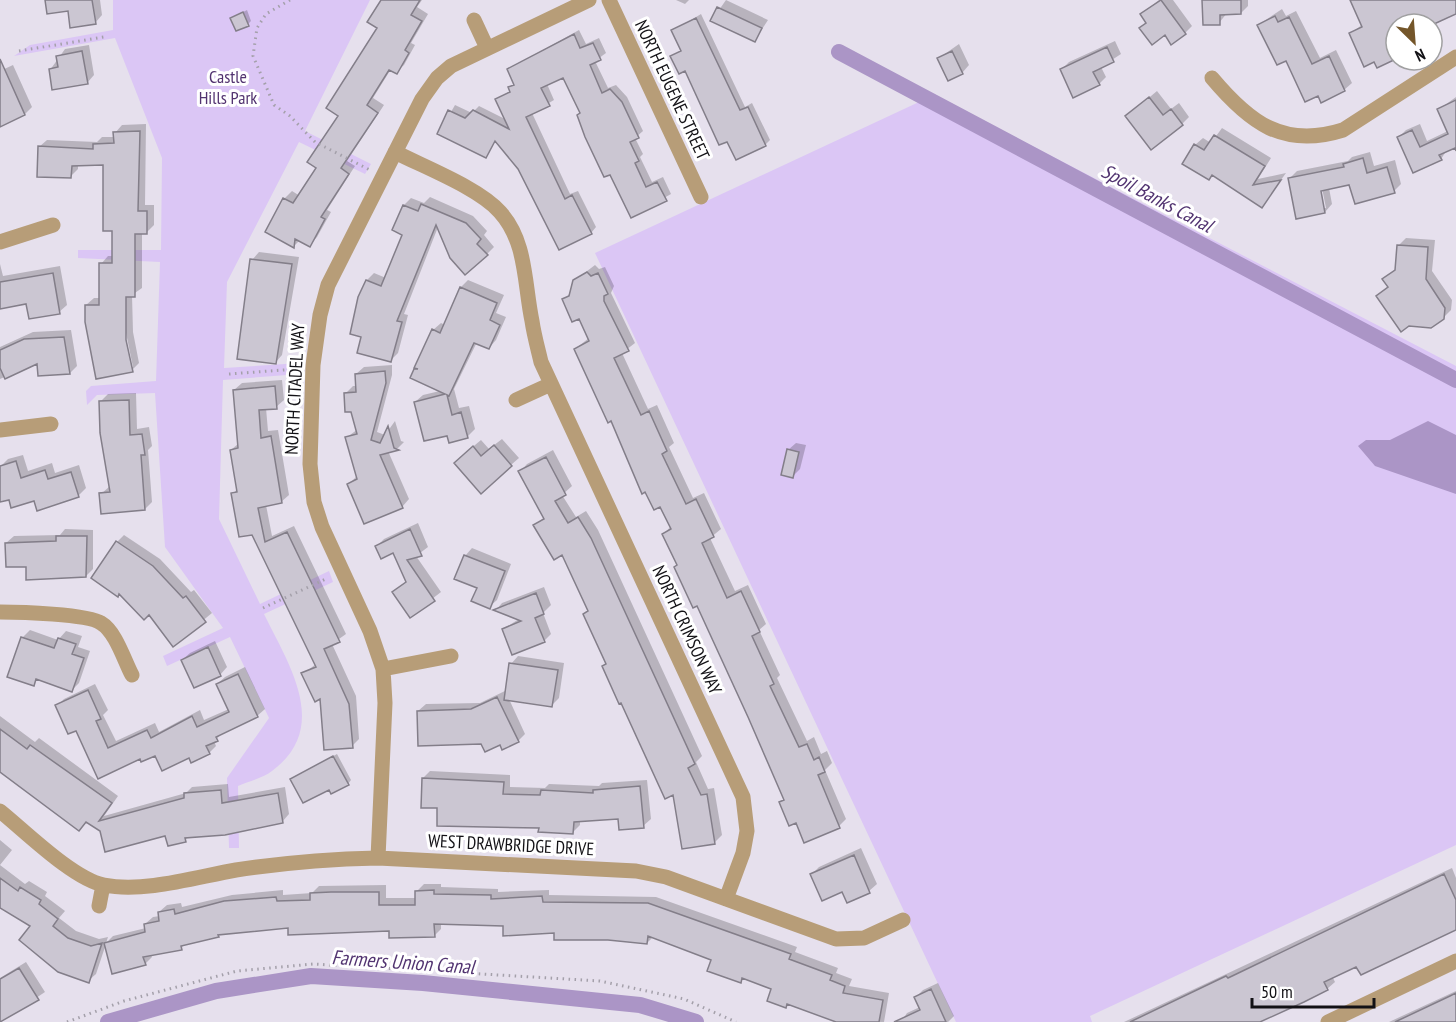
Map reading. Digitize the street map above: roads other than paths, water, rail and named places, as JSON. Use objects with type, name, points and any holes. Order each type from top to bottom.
[{"type":"street","name":"NORTH CITADEL WAY","points":[[378,858],[385,703],[383,669],[370,631],[322,527],[314,502],[310,464],[313,365],[320,315],[342,254],[422,99],[437,78],[451,66],[589,0]]},
{"type":"street","name":"NORTH EUGENE STREET","points":[[609,0],[701,197]]},
{"type":"street","points":[[474,20],[487,48]]},
{"type":"street","points":[[1212,78],[1237,108],[1279,133],[1300,138],[1322,136],[1343,130],[1456,57]]},
{"type":"street","name":"NORTH CRIMSON WAY","points":[[395,152],[481,196],[500,212],[516,237],[541,362],[743,797],[747,831],[743,853],[726,899]]},
{"type":"street","points":[[0,243],[53,225]]},
{"type":"street","points":[[516,400],[551,384]]},
{"type":"street","points":[[0,430],[51,424]]},
{"type":"street","points":[[0,612],[87,618],[102,623],[111,634],[132,675]]},
{"type":"street","points":[[383,669],[451,656]]},
{"type":"street","name":"WEST DRAWBRIDGE DRIVE","points":[[0,811],[71,869],[103,885],[158,885],[238,870],[343,859],[378,858],[636,871],[666,878],[836,939],[864,938],[903,920]]},
{"type":"street","points":[[99,906],[103,885]]},
{"type":"street","points":[[1328,1022],[1456,961]]},
{"type":"waterway","name":"Spoil Banks Canal","points":[[839,52],[1456,380]]},
{"type":"waterway","name":"Farmers Union Canal","points":[[108,1022],[216,991],[311,976],[423,983],[640,1005],[696,1022]]},
{"type":"park label","name":"Castle Hills Park","points":[[228,88]]}]
